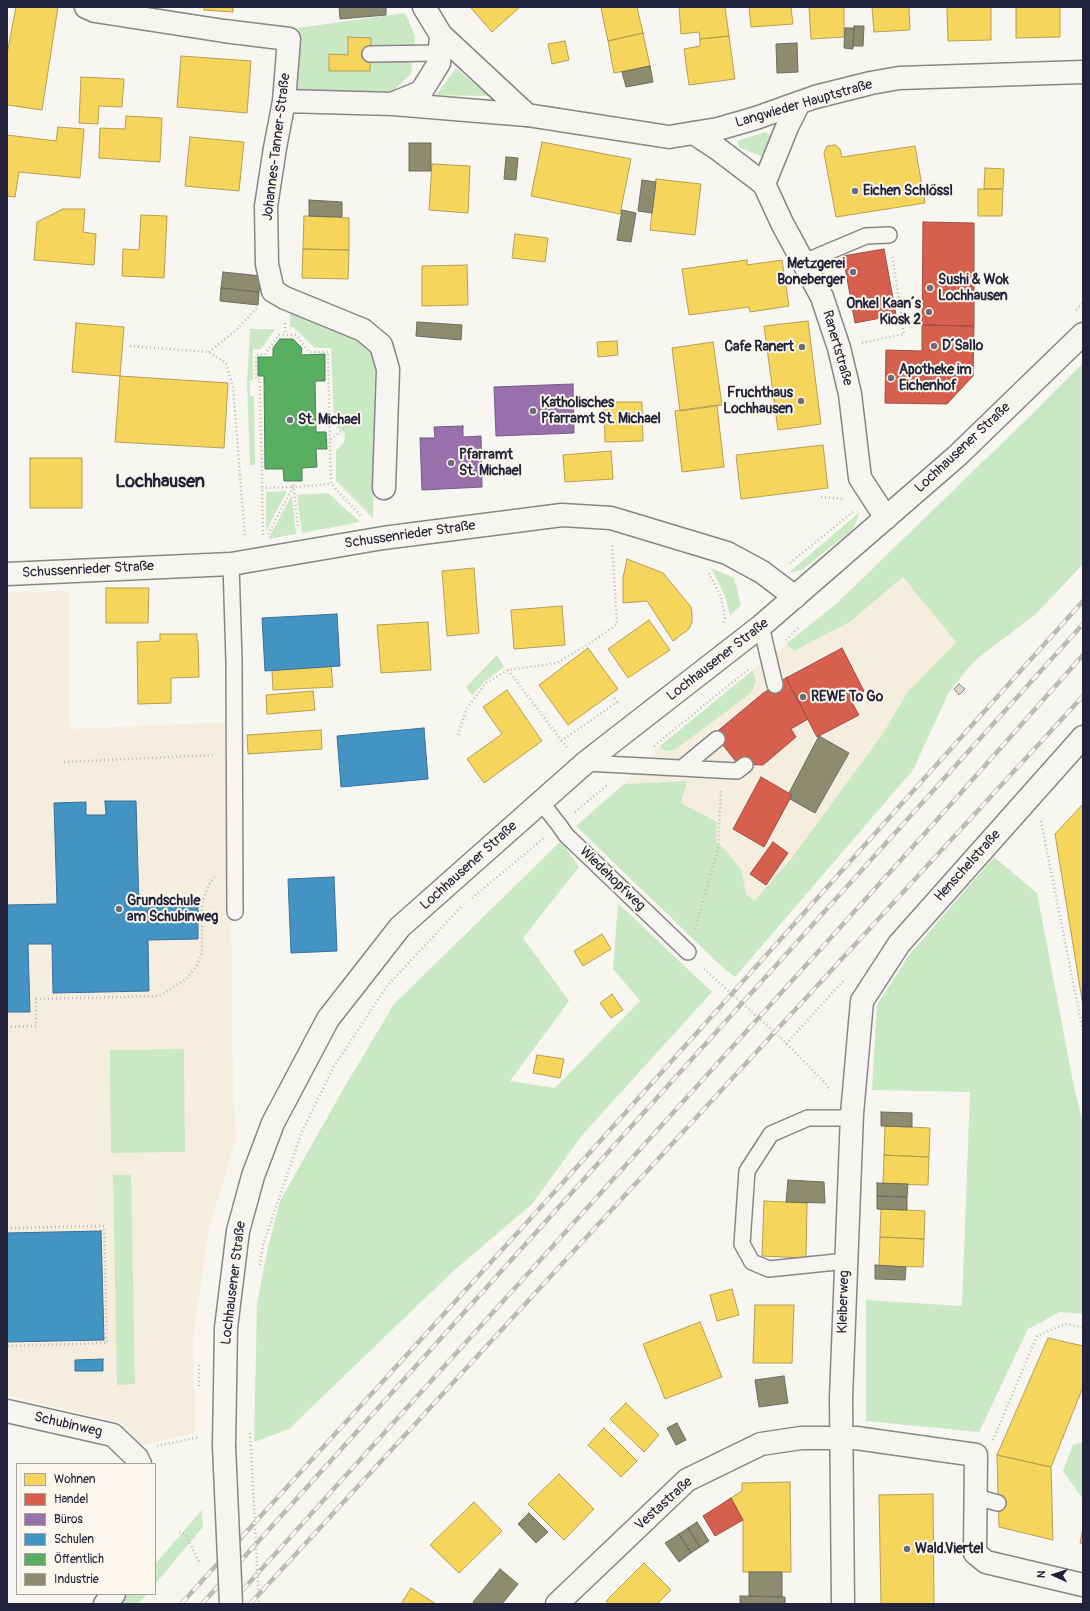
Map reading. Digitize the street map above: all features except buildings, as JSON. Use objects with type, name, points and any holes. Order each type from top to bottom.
[{"type":"street","name":"Johannes-Tanner-Straße","points":[[86,7],[102,13],[288,39],[284,101],[266,206],[268,264],[273,291]]},
{"type":"street","points":[[424,7],[440,44],[527,115]]},
{"type":"street","name":"Langwieder Hauptstraße","points":[[393,104],[421,92],[439,63],[440,44]]},
{"type":"street","name":"Langwieder Hauptstraße","points":[[284,101],[393,104],[527,115],[669,137],[718,129],[756,118],[815,97],[871,83],[900,78],[1083,72]]},
{"type":"street","points":[[764,184],[787,127],[799,103]]},
{"type":"street","name":"Ranertstraße","points":[[694,133],[718,149],[764,184],[782,223],[822,297],[839,348],[850,394],[860,478],[886,518]]},
{"type":"street","points":[[273,291],[285,298],[362,330],[381,345],[388,370],[384,488]]},
{"type":"street","name":"Lochhausener Straße","points":[[231,1604],[224,1446],[226,1328],[238,1232],[253,1176],[273,1123],[328,1019],[400,927],[585,763],[761,626],[886,518],[957,456],[1083,334]]},
{"type":"street","name":"Schussenrieder Straße","points":[[7,574],[239,563],[383,538],[562,515],[611,518],[727,553],[762,572],[795,597]]},
{"type":"street","name":"Henschelstraße","points":[[862,1001],[898,944],[1083,737]]},
{"type":"street","name":"Kleiberweg","points":[[843,1604],[841,1398],[852,1118],[862,1001]]},
{"type":"street","name":"Schubinweg","points":[[7,1411],[113,1435],[137,1458],[145,1456]]},
{"type":"street","name":"Vestastraße","points":[[557,1604],[687,1480],[761,1444],[801,1438],[856,1438],[976,1455]]},
{"type":"street","points":[[976,1455],[975,1553],[986,1562],[1083,1585]]},
{"type":"street","points":[[105,1604],[113,1595]]},
{"type":"lane","points":[[370,54],[440,44]]},
{"type":"lane","points":[[804,262],[866,236],[889,235]]},
{"type":"lane","points":[[235,912],[234,754],[239,563]]},
{"type":"lane","points":[[761,626],[775,685]]},
{"type":"lane","points":[[688,769],[720,742]]},
{"type":"lane","points":[[585,763],[722,770],[740,762]]},
{"type":"lane","name":"Wiedehopfweg","points":[[541,802],[560,825],[566,835],[688,952]]},
{"type":"lane","points":[[846,1261],[769,1269],[752,1262],[742,1244],[747,1171],[771,1134],[808,1118],[852,1118]]},
{"type":"lane","points":[[976,1497],[998,1502]]},
{"type":"path","points":[[855,345],[904,334],[889,235]]},
{"type":"path","points":[[209,352],[235,331],[273,291]]},
{"type":"path","points":[[293,487],[263,542],[260,380],[256,379],[256,355],[264,355],[279,335],[296,335],[309,352],[328,352],[328,440],[331,484],[365,520]]},
{"type":"path","points":[[130,346],[209,352],[226,363],[233,387],[239,563]]},
{"type":"path","points":[[328,440],[347,426]]},
{"type":"path","points":[[293,481],[298,530]]},
{"type":"path","points":[[262,488],[331,484]]},
{"type":"path","points":[[821,497],[839,499]]},
{"type":"path","points":[[787,565],[857,508]]},
{"type":"path","points":[[458,735],[467,708],[486,683],[508,670],[558,663],[592,642],[617,624],[611,518]]},
{"type":"path","points":[[708,570],[721,597],[725,618],[721,629],[727,624]]},
{"type":"path","points":[[508,670],[562,742],[617,702],[614,697]]},
{"type":"path","points":[[64,762],[234,754]]},
{"type":"path","points":[[688,952],[718,849],[722,770]]},
{"type":"path","points":[[1040,816],[1083,1032]]},
{"type":"path","points":[[259,1268],[263,1245],[301,1134],[333,1068],[387,986],[461,907],[560,825]]},
{"type":"path","points":[[7,1027],[36,1026],[36,999],[159,996],[181,982],[196,967],[202,953],[202,903],[208,886],[217,872],[225,864],[234,860]]},
{"type":"path","points":[[704,969],[781,1038],[826,1084],[832,1096]]},
{"type":"path","points":[[786,1044],[845,979]]},
{"type":"path","points":[[7,1228],[104,1226],[107,1343],[7,1346]]},
{"type":"path","points":[[976,1455],[993,1439],[1037,1336],[1065,1324],[1083,1328]]},
{"type":"path","points":[[199,1394],[200,1357]]},
{"type":"path","points":[[250,1425],[259,1604]]},
{"type":"path","points":[[199,1430],[200,1442]]},
{"type":"path","points":[[145,1456],[199,1437]]},
{"type":"path","points":[[179,1532],[185,1534],[199,1562]]},
{"type":"shaded area","points":[[903,577],[956,642],[907,693],[882,735],[790,860],[754,901],[746,894],[742,871],[726,850],[716,842],[717,822],[681,803],[687,781],[624,784],[660,746],[663,750],[755,674],[753,670],[786,644],[794,651],[850,622]]},
{"type":"shaded area","name":"Grundschule am Schubinweg","points":[[69,591],[70,729],[229,722],[233,1090],[236,1140],[209,1228],[193,1339],[195,1433],[141,1445],[122,1423],[7,1395],[7,592]]},
{"type":"green space","points":[[405,13],[415,36],[411,74],[393,91],[294,92],[298,28]]},
{"type":"green space","points":[[456,68],[489,96],[436,95]]},
{"type":"green space","points":[[765,132],[771,136],[771,152],[765,158],[740,148],[737,141]]},
{"type":"green space","points":[[290,305],[368,347],[375,367],[373,518],[336,481],[336,451],[344,442],[345,433],[334,425],[331,348],[315,348],[293,327],[290,327]]},
{"type":"green space","points":[[250,329],[275,329],[261,349],[253,349],[253,380],[250,381],[250,396],[254,396],[255,465],[250,465],[247,383]]},
{"type":"green space","points":[[1083,363],[1083,564],[1036,614],[974,661],[949,692],[913,770],[735,977],[717,962],[576,826],[624,784],[687,781],[681,803],[717,822],[716,842],[726,850],[742,871],[746,894],[754,901],[790,860],[882,735],[907,693],[956,642],[903,577],[850,622],[794,651],[786,644],[836,604]]},
{"type":"green space","points":[[287,491],[266,531],[266,492]]},
{"type":"green space","points":[[328,493],[360,522],[302,533],[297,495]]},
{"type":"green space","points":[[292,495],[296,534],[268,539]]},
{"type":"green space","points":[[860,512],[853,529],[802,570],[788,573]]},
{"type":"green space","points":[[711,568],[734,578],[741,605],[730,616],[725,596]]},
{"type":"green space","points":[[497,655],[504,667],[485,681],[472,696],[466,687]]},
{"type":"green space","points":[[753,670],[756,682],[751,693],[676,749],[668,751],[663,750],[660,746]]},
{"type":"green space","points":[[561,841],[579,867],[523,938],[569,1001],[510,1081],[555,1088],[640,1001],[613,969],[618,903],[712,992],[583,1134],[532,1204],[450,1274],[289,1429],[254,1442],[257,1304],[268,1247],[280,1201],[345,1086],[394,1004]]},
{"type":"green space","points":[[994,857],[1037,893],[1074,1087],[1083,1123],[1083,1314],[1060,1312],[1028,1329],[979,1432],[866,1421],[866,1300],[962,1306],[970,1092],[872,1090],[877,1005],[909,955]]},
{"type":"green space","points":[[184,1049],[185,1152],[111,1153],[110,1050]]},
{"type":"green space","points":[[113,1175],[131,1175],[135,1384],[117,1385]]},
{"type":"green space","points":[[1083,1442],[1083,1499],[1063,1471],[1073,1445]]},
{"type":"green space","points":[[202,1510],[203,1527],[156,1583],[156,1563]]},
{"type":"green space","points":[[127,1595],[146,1595],[138,1604],[120,1604]]},
{"type":"railway","points":[[181,1604],[559,1187],[1083,601]]},
{"type":"railway","points":[[202,1604],[1083,624]]},
{"type":"railway","points":[[230,1604],[927,831],[1083,655]]},
{"type":"railway","points":[[250,1604],[1083,696]]},
{"type":"place","name":"Eichen Schlössl","points":[[855,191]]},
{"type":"place","name":"Metzgerei Boneberger","points":[[853,272]]},
{"type":"place","name":"Sushi & Wok Lochhausen","points":[[930,288]]},
{"type":"place","name":"Onkel Kaan´s Kiosk 2","points":[[929,312]]},
{"type":"place","name":"D´Sallo","points":[[934,346]]},
{"type":"place","name":"Cafe Ranert","points":[[802,347]]},
{"type":"place","name":"Apotheke im Eichenhof","points":[[891,378]]},
{"type":"place","name":"Fruchthaus Lochhausen","points":[[801,401]]},
{"type":"place","name":"Katholisches Pfarramt St. Michael","points":[[533,411]]},
{"type":"place","name":"St. Michael","points":[[290,420]]},
{"type":"place","name":"Pfarramt St. Michael","points":[[451,463]]},
{"type":"place","name":"REWE To Go","points":[[803,697]]},
{"type":"place","name":"Grundschule am Schubinweg","points":[[119,909]]},
{"type":"place","name":"Wald.Viertel","points":[[907,1549]]},
{"type":"district","name":"Lochhausen","points":[[160,482]]}]
